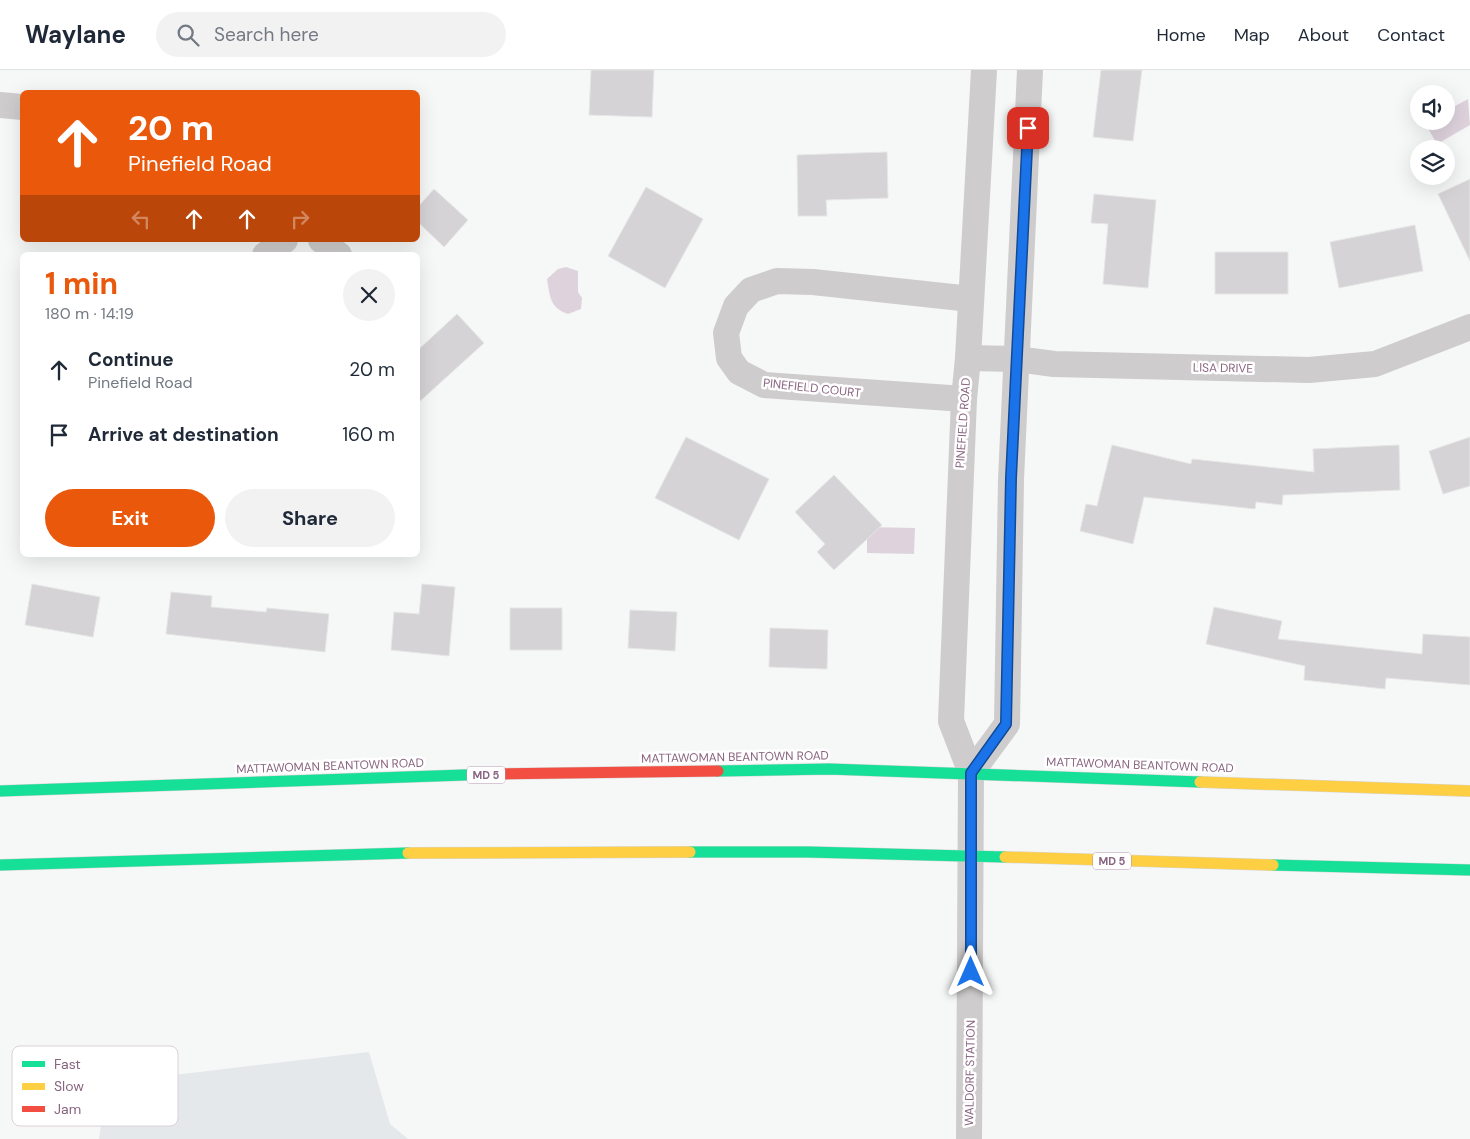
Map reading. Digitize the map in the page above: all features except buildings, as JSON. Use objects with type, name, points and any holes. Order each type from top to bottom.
[{"type":"highway","name":"MATTAWOMAN BEANTOWN ROAD","points":[[0,791],[476,775],[829,769],[1470,791]]},
{"type":"highway","name":"MD 5","points":[[0,866],[455,852],[808,852],[1470,870]]},
{"type":"street","name":"PINEFIELD ROAD","points":[[971,857],[971,773],[951,721],[964,399],[968,358],[984,70]]},
{"type":"street","points":[[971,773],[1006,724],[1016,359],[1030,70]]},
{"type":"street","points":[[0,105],[20,107]]},
{"type":"street","points":[[323,242],[335,252]]},
{"type":"street","name":"PINEFIELD COURT","points":[[964,399],[764,386],[739,372],[729,358],[726,333],[736,306],[751,290],[777,281],[813,282],[971,299]]},
{"type":"street","name":"LISA DRIVE","points":[[968,358],[1016,359],[1054,364],[1309,370],[1375,364],[1470,327]]},
{"type":"street","name":"WALDORF STATION","points":[[969,1139],[971,857]]},
{"type":"shaded area","points":[[1468,99],[1470,125],[1444,140],[1435,140],[1429,130],[1455,130],[1455,106]]},
{"type":"shaded area","points":[[566,267],[578,271],[578,292],[582,298],[581,309],[568,314],[562,312],[554,305],[550,296],[547,279],[558,269]]},
{"type":"shaded area","points":[[867,527],[915,528],[914,554],[867,553]]},
{"type":"shaded area","points":[[369,1052],[390,1124],[408,1139],[99,1139],[101,1126],[178,1126],[178,1075]]},
{"type":"traffic: fast","points":[[718,771],[829,769],[1200,782]]},
{"type":"traffic: fast","points":[[0,791],[493,774]]},
{"type":"traffic: fast","points":[[690,852],[808,852],[1005,857]]},
{"type":"traffic: fast","points":[[0,865],[408,853]]},
{"type":"traffic: fast","points":[[1273,865],[1470,870]]},
{"type":"traffic: slow","points":[[1200,782],[1470,791]]},
{"type":"traffic: slow","points":[[408,853],[690,852]]},
{"type":"traffic: slow","points":[[1005,857],[1273,865]]},
{"type":"traffic: jam","points":[[493,774],[718,771]]},
{"type":"route","points":[[971,972],[971,773],[1006,724],[1011,478],[1028,128]]}]
